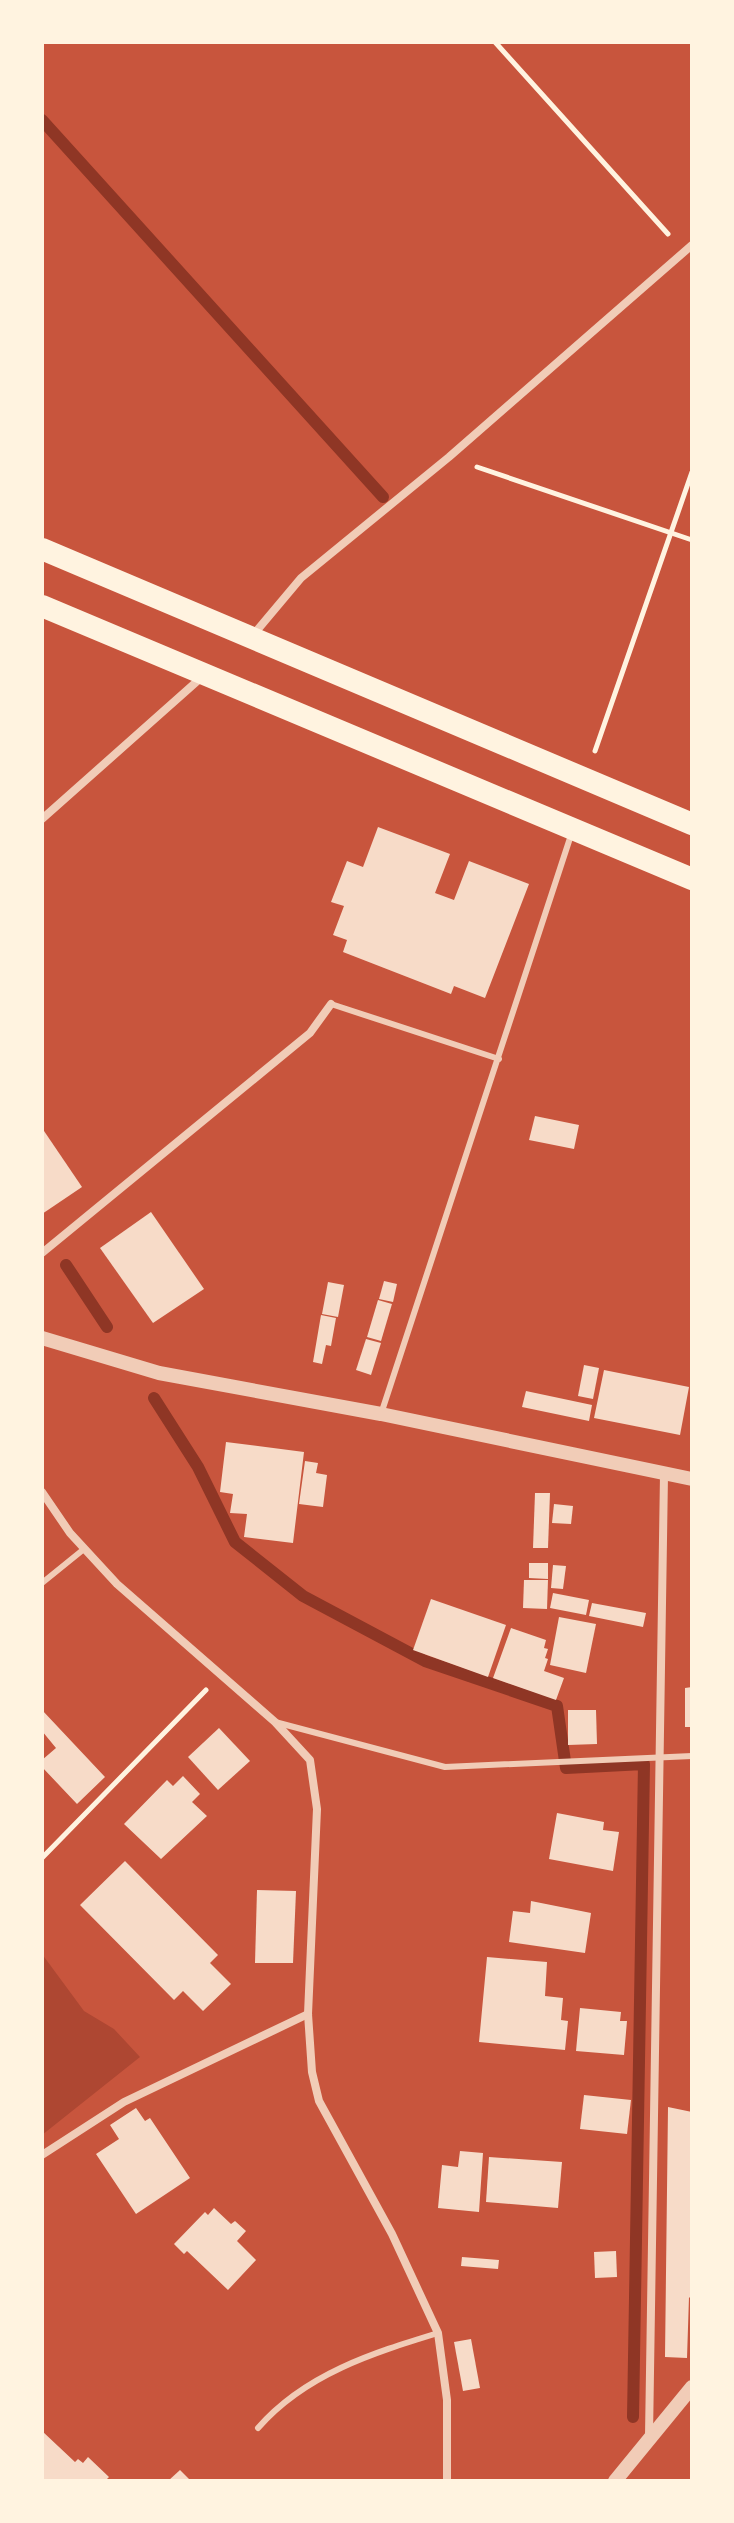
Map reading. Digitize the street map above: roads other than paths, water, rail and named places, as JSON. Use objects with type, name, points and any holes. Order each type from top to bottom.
[{"type":"highway","points":[[42,549],[692,824]]},
{"type":"highway","points":[[42,606],[692,879]]},
{"type":"street","points":[[251,637],[301,578],[449,457],[692,245]]},
{"type":"street","points":[[42,819],[203,675]]},
{"type":"street","points":[[42,1253],[310,1033],[331,1004]]},
{"type":"street","points":[[42,1338],[159,1373],[381,1414],[692,1479]]},
{"type":"street","points":[[649,2436],[664,1475]]},
{"type":"street","points":[[42,1492],[84,1549],[117,1584],[275,1722],[310,1760],[317,1809],[308,2014],[312,2072],[319,2101],[392,2234],[438,2333],[447,2400],[447,2481]]},
{"type":"street","points":[[42,2155],[124,2102],[308,2014]]},
{"type":"street","points":[[615,2481],[692,2387]]},
{"type":"lane","points":[[381,1414],[573,829]]},
{"type":"lane","points":[[331,1004],[499,1059]]},
{"type":"lane","points":[[42,1583],[84,1549]]},
{"type":"lane","points":[[275,1722],[445,1767],[692,1756]]},
{"type":"lane","points":[[258,2428],[272,2412],[336,2369],[368,2354],[438,2333]]},
{"type":"waterway","points":[[42,120],[383,497]]},
{"type":"waterway","points":[[66,1265],[107,1327]]},
{"type":"waterway","points":[[154,1398],[198,1467],[235,1542],[303,1596],[425,1661],[557,1706],[566,1768],[644,1764],[633,2417]]}]
